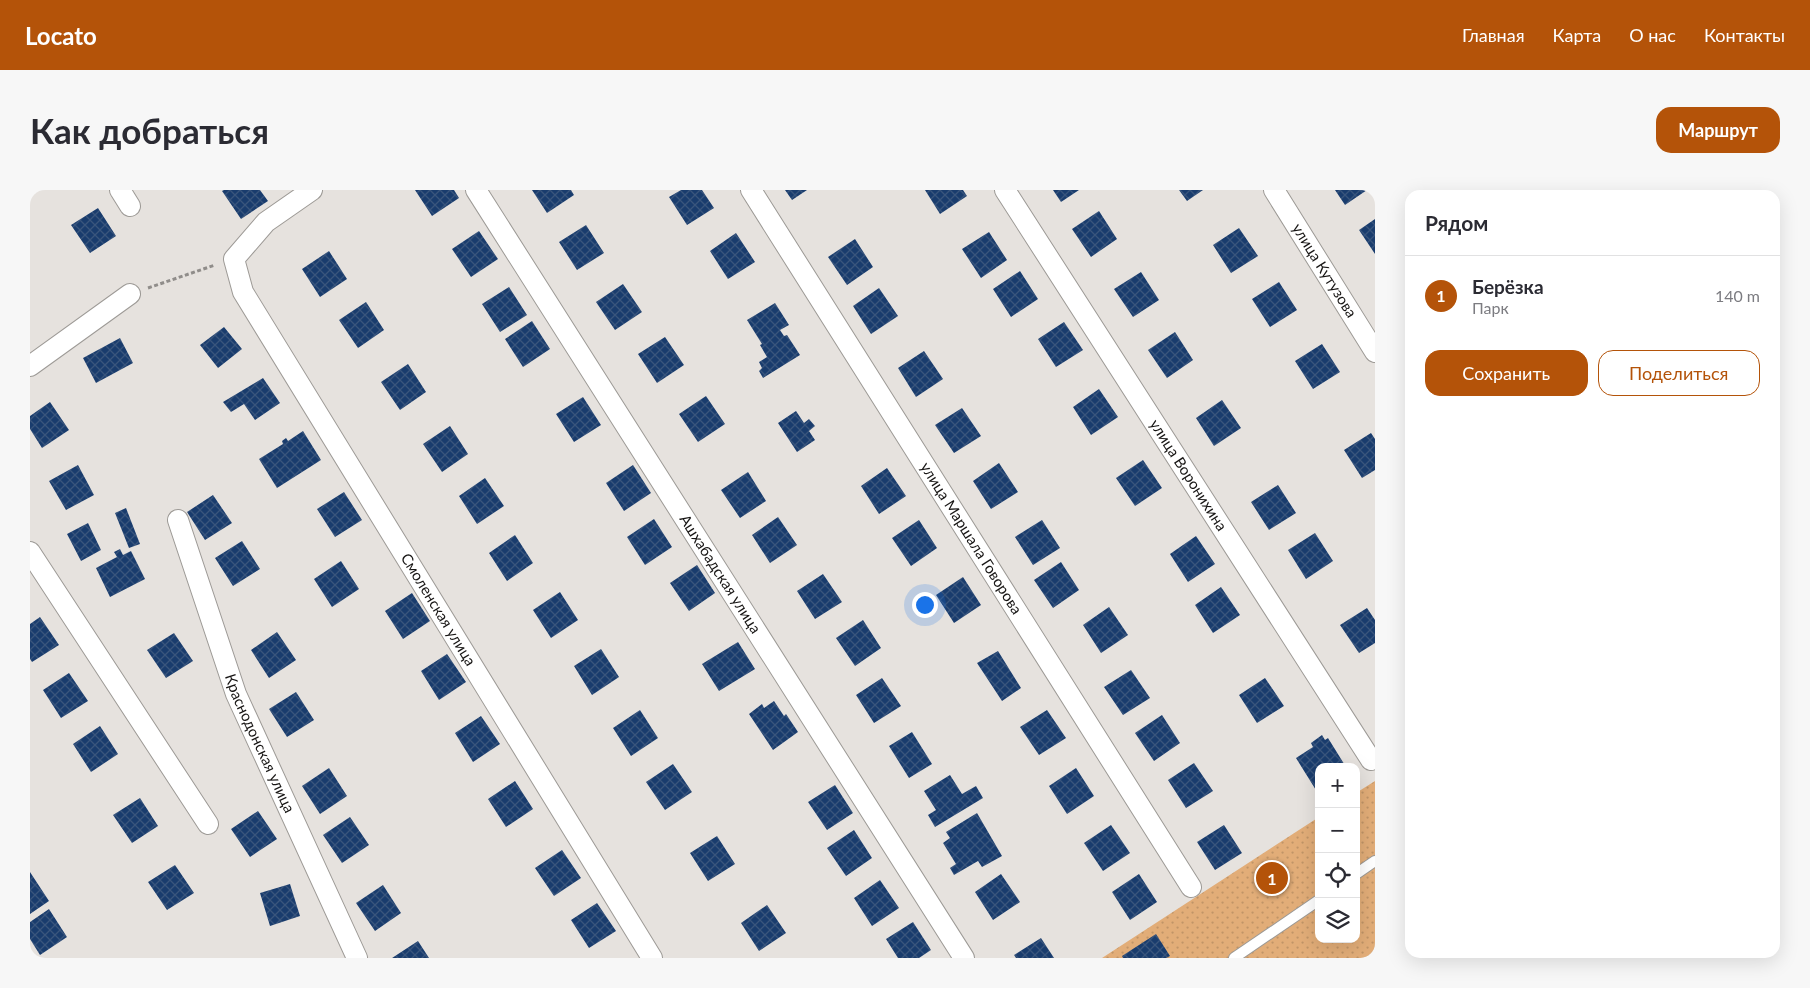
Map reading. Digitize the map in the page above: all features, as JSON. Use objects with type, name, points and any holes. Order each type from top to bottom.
[{"type":"street","points":[[234,259],[266,222],[312,190]]},
{"type":"street","name":"Ашхабадская улица","points":[[476,190],[964,958]]},
{"type":"street","name":"улица Маршала Говорова","points":[[751,190],[1191,887]]},
{"type":"street","name":"улица Воронихина","points":[[1005,190],[1372,760]]},
{"type":"street","name":"улица Кутузова","points":[[1274,190],[1375,352]]},
{"type":"street","name":"Смоленская улица","points":[[234,259],[243,292],[652,958]]},
{"type":"street","points":[[30,366],[130,294]]},
{"type":"street","name":"Краснодонская улица","points":[[178,520],[236,694],[357,958]]},
{"type":"street","points":[[30,552],[208,824]]},
{"type":"lane","points":[[1360,871],[1375,861]]},
{"type":"lane","points":[[1234,958],[1315,903]]},
{"type":"path","points":[[130,294],[234,259]]},
{"type":"shaded area","points":[[1375,781],[1375,958],[1102,958],[1315,820],[1315,943],[1360,943],[1360,790]]},
{"type":"building","points":[[260,190],[268,201],[241,219],[222,191]]},
{"type":"building","points":[[415,190],[454,190],[459,198],[432,216]]},
{"type":"building","points":[[532,190],[571,190],[574,195],[547,213]]},
{"type":"building","points":[[681,190],[702,190],[714,208],[687,225],[669,197]]},
{"type":"building","points":[[785,190],[807,190],[792,200]]},
{"type":"building","points":[[925,190],[963,190],[967,196],[940,214]]},
{"type":"building","points":[[1053,190],[1079,190],[1061,202]]},
{"type":"building","points":[[1179,190],[1203,190],[1187,201]]},
{"type":"building","points":[[1335,190],[1367,190],[1345,205]]},
{"type":"building","points":[[98,208],[116,236],[90,253],[71,225]]},
{"type":"building","points":[[1099,211],[1117,239],[1091,257],[1072,229]]},
{"type":"building","points":[[1375,219],[1375,254],[1359,230]]},
{"type":"building","points":[[586,225],[604,253],[577,270],[559,242]]},
{"type":"building","points":[[1239,228],[1258,256],[1231,273],[1213,245]]},
{"type":"building","points":[[479,231],[498,259],[471,277],[452,249]]},
{"type":"building","points":[[989,232],[1007,260],[981,278],[962,249]]},
{"type":"building","points":[[736,233],[755,262],[728,279],[710,251]]},
{"type":"building","points":[[855,239],[873,267],[847,285],[828,257]]},
{"type":"building","points":[[329,251],[347,279],[320,297],[302,269]]},
{"type":"building","points":[[1020,271],[1038,299],[1011,317],[993,289]]},
{"type":"building","points":[[1141,272],[1159,300],[1133,317],[1114,289]]},
{"type":"building","points":[[1279,282],[1297,310],[1270,327],[1252,299]]},
{"type":"building","points":[[623,284],[642,312],[615,330],[596,302]]},
{"type":"building","points":[[509,287],[527,315],[500,332],[482,304]]},
{"type":"building","points":[[879,288],[898,316],[871,334],[853,306]]},
{"type":"building","points":[[366,302],[384,330],[358,348],[339,320]]},
{"type":"building","points":[[775,303],[789,325],[780,330],[784,336],[787,335],[800,355],[763,378],[759,371],[762,368],[759,362],[767,357],[760,345],[762,344],[747,320]]},
{"type":"building","points":[[532,321],[550,349],[523,367],[505,339]]},
{"type":"building","points":[[1064,322],[1083,350],[1056,367],[1038,339]]},
{"type":"building","points":[[224,327],[242,349],[218,368],[200,345]]},
{"type":"building","points":[[1175,332],[1193,360],[1167,378],[1148,350]]},
{"type":"building","points":[[665,337],[684,365],[657,383],[638,354]]},
{"type":"building","points":[[120,338],[133,363],[96,383],[83,358]]},
{"type":"building","points":[[1322,344],[1340,372],[1313,389],[1295,361]]},
{"type":"building","points":[[924,351],[943,379],[916,397],[898,368]]},
{"type":"building","points":[[408,364],[426,392],[400,410],[381,382]]},
{"type":"building","points":[[263,378],[280,403],[255,420],[244,404],[231,412],[223,402]]},
{"type":"building","points":[[1099,389],[1118,417],[1091,435],[1073,407]]},
{"type":"building","points":[[706,396],[725,424],[698,442],[679,414]]},
{"type":"building","points":[[583,397],[601,425],[574,442],[556,414]]},
{"type":"building","points":[[1222,400],[1241,428],[1214,446],[1196,418]]},
{"type":"building","points":[[50,402],[69,430],[42,448],[30,429],[30,416]]},
{"type":"building","points":[[962,408],[981,436],[954,453],[935,425]]},
{"type":"building","points":[[796,411],[804,423],[809,419],[815,426],[809,431],[815,440],[797,452],[778,423]]},
{"type":"building","points":[[450,426],[468,454],[442,472],[423,444]]},
{"type":"building","points":[[303,431],[321,460],[277,488],[259,459],[283,444],[282,441],[286,438],[288,441]]},
{"type":"building","points":[[1371,433],[1375,439],[1375,470],[1362,478],[1344,450]]},
{"type":"building","points":[[1143,460],[1162,488],[1135,506],[1116,478]]},
{"type":"building","points":[[999,463],[1018,492],[991,509],[973,481]]},
{"type":"building","points":[[78,465],[94,495],[66,510],[49,481]]},
{"type":"building","points":[[633,465],[651,493],[624,511],[606,483]]},
{"type":"building","points":[[887,468],[906,496],[879,514],[861,486]]},
{"type":"building","points":[[748,472],[766,501],[740,518],[721,490]]},
{"type":"building","points":[[485,478],[504,506],[477,524],[459,496]]},
{"type":"building","points":[[1278,485],[1296,513],[1269,530],[1251,502]]},
{"type":"building","points":[[344,492],[362,520],[335,537],[317,509]]},
{"type":"building","points":[[213,495],[232,523],[205,540],[187,512]]},
{"type":"building","points":[[126,508],[140,544],[129,548],[115,513]]},
{"type":"building","points":[[778,517],[797,545],[770,563],[752,535]]},
{"type":"building","points":[[654,519],[672,547],[645,565],[627,537]]},
{"type":"building","points":[[919,520],[937,548],[911,566],[892,538]]},
{"type":"building","points":[[1042,520],[1060,548],[1033,565],[1015,537]]},
{"type":"building","points":[[88,523],[101,550],[81,561],[67,534]]},
{"type":"building","points":[[1315,533],[1333,561],[1306,579],[1288,550]]},
{"type":"building","points":[[515,535],[533,563],[507,581],[489,553]]},
{"type":"building","points":[[1196,536],[1215,564],[1188,582],[1170,554]]},
{"type":"building","points":[[242,541],[260,569],[233,586],[215,558]]},
{"type":"building","points":[[120,549],[123,555],[131,551],[145,579],[110,597],[96,568],[117,557],[114,552]]},
{"type":"building","points":[[341,561],[359,589],[332,607],[314,579]]},
{"type":"building","points":[[1061,562],[1079,590],[1053,608],[1034,580]]},
{"type":"building","points":[[697,565],[715,593],[689,611],[670,583]]},
{"type":"building","points":[[823,574],[842,602],[815,619],[797,591]]},
{"type":"building","points":[[963,577],[981,605],[954,623],[936,595]]},
{"type":"building","points":[[1221,587],[1240,615],[1213,633],[1195,605]]},
{"type":"building","points":[[560,592],[578,620],[551,638],[533,610]]},
{"type":"building","points":[[412,593],[430,621],[403,639],[385,611]]},
{"type":"building","points":[[1109,607],[1128,635],[1101,653],[1083,625]]},
{"type":"building","points":[[1367,608],[1375,620],[1375,643],[1359,653],[1340,625]]},
{"type":"building","points":[[40,617],[59,645],[32,662],[30,659],[30,624]]},
{"type":"building","points":[[863,620],[881,648],[855,666],[836,638]]},
{"type":"building","points":[[277,632],[296,660],[269,678],[251,650]]},
{"type":"building","points":[[174,633],[193,661],[166,678],[147,650]]},
{"type":"building","points":[[738,642],[755,669],[719,691],[702,664]]},
{"type":"building","points":[[601,649],[619,677],[592,695],[574,666]]},
{"type":"building","points":[[998,651],[1021,688],[1002,701],[977,663]]},
{"type":"building","points":[[447,654],[466,682],[439,700],[421,671]]},
{"type":"building","points":[[1131,670],[1150,698],[1123,715],[1104,687]]},
{"type":"building","points":[[69,673],[88,701],[61,718],[43,690]]},
{"type":"building","points":[[882,678],[901,706],[874,723],[856,695]]},
{"type":"building","points":[[1265,678],[1284,706],[1257,723],[1239,695]]},
{"type":"building","points":[[296,692],[314,720],[287,737],[269,709]]},
{"type":"building","points":[[774,701],[784,716],[786,714],[798,732],[773,750],[749,714],[762,704],[764,708]]},
{"type":"building","points":[[640,710],[658,738],[631,756],[613,728]]},
{"type":"building","points":[[1047,710],[1066,738],[1039,755],[1020,727]]},
{"type":"building","points":[[1162,715],[1180,743],[1154,761],[1135,733]]},
{"type":"building","points":[[481,716],[500,744],[473,762],[455,733]]},
{"type":"building","points":[[100,726],[118,754],[91,772],[73,744]]},
{"type":"building","points":[[912,732],[932,764],[909,778],[889,746]]},
{"type":"building","points":[[1322,735],[1325,740],[1328,738],[1344,763],[1315,763],[1315,789],[1296,758],[1313,747],[1311,743]]},
{"type":"building","points":[[1194,763],[1213,791],[1186,808],[1168,780]]},
{"type":"building","points":[[673,764],[692,792],[665,810],[646,782]]},
{"type":"building","points":[[329,768],[347,796],[320,814],[302,786]]},
{"type":"building","points":[[1076,768],[1094,796],[1067,814],[1049,786]]},
{"type":"building","points":[[950,775],[962,794],[976,786],[983,798],[935,827],[928,815],[936,810],[924,791]]},
{"type":"building","points":[[515,781],[533,809],[506,827],[488,799]]},
{"type":"building","points":[[835,785],[853,813],[827,830],[808,802]]},
{"type":"building","points":[[140,798],[158,826],[132,843],[113,815]]},
{"type":"building","points":[[258,811],[277,839],[250,857],[231,829]]},
{"type":"building","points":[[977,813],[1002,856],[982,867],[978,861],[954,875],[950,868],[956,864],[943,843],[950,838],[946,832]]},
{"type":"building","points":[[350,817],[369,845],[342,863],[323,835]]},
{"type":"building","points":[[1111,825],[1130,853],[1103,871],[1084,843]]},
{"type":"building","points":[[1224,825],[1242,853],[1215,870],[1197,842]]},
{"type":"building","points":[[854,830],[872,858],[846,876],[827,848]]},
{"type":"building","points":[[717,836],[735,864],[708,881],[690,853]]},
{"type":"building","points":[[562,850],[581,878],[554,896],[535,868]]},
{"type":"building","points":[[175,865],[194,893],[167,910],[148,882]]},
{"type":"building","points":[[30,872],[49,901],[30,914]]},
{"type":"building","points":[[1001,874],[1020,902],[993,920],[975,892]]},
{"type":"building","points":[[1139,874],[1157,902],[1130,920],[1112,892]]},
{"type":"building","points":[[880,880],[899,908],[872,926],[854,898]]},
{"type":"building","points":[[290,884],[300,916],[270,926],[260,893]]},
{"type":"building","points":[[383,885],[401,913],[375,931],[356,903]]},
{"type":"building","points":[[597,903],[616,931],[589,948],[571,920]]},
{"type":"building","points":[[767,905],[786,933],[759,951],[741,923]]},
{"type":"building","points":[[49,909],[67,937],[40,955],[30,939],[30,922]]},
{"type":"building","points":[[913,922],[931,950],[919,958],[898,958],[886,939]]},
{"type":"building","points":[[1156,934],[1170,956],[1166,958],[1123,958],[1122,956]]},
{"type":"building","points":[[1041,938],[1054,958],[1016,958],[1014,955]]},
{"type":"building","points":[[418,941],[429,958],[392,958]]},
{"type":"place","name":"Берёзка","points":[[1272,878]]}]
